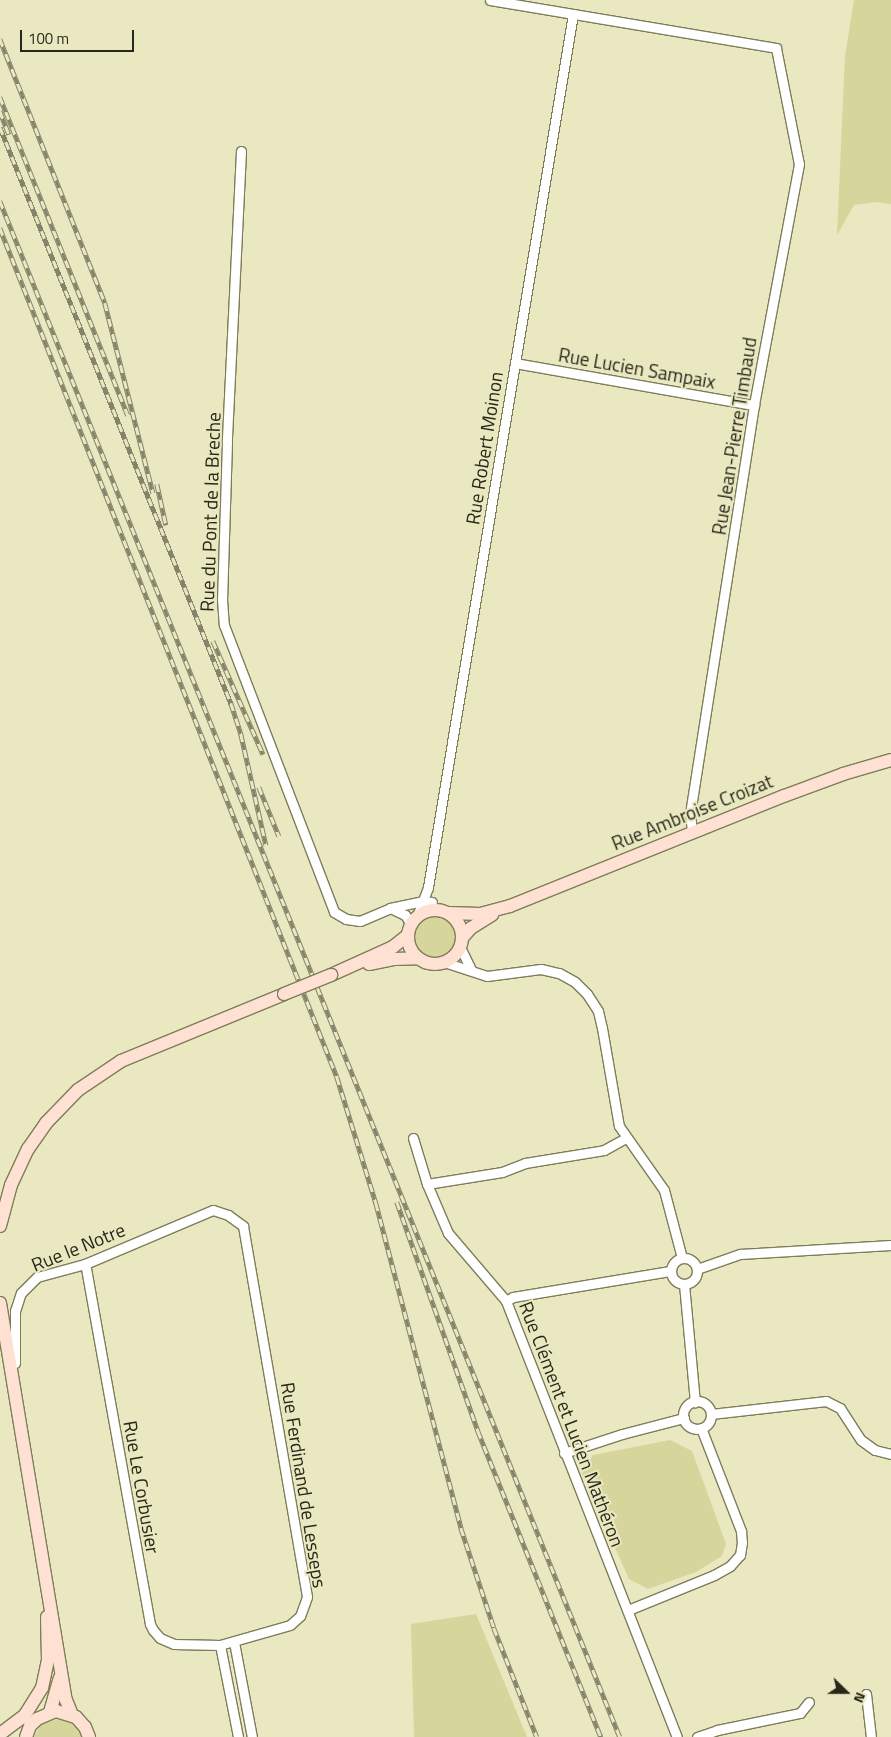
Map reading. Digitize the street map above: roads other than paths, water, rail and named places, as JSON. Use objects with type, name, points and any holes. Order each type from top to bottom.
[{"type":"main road","name":"Rue Ambroise Croizat","points":[[510,906],[817,783],[891,760]]},
{"type":"main road","points":[[0,1226],[11,1186],[28,1149],[46,1123],[78,1090],[121,1061],[331,976],[392,947],[425,911],[440,908],[480,914],[510,906]]},
{"type":"main road","points":[[412,925],[410,948],[418,958],[430,964],[444,962],[452,958],[461,942],[476,924],[510,906]]},
{"type":"main road","points":[[440,908],[458,922],[461,942]]},
{"type":"main road","points":[[345,970],[388,960],[418,958]]},
{"type":"main road","points":[[0,1303],[66,1700],[72,1715]]},
{"type":"main road","points":[[0,1734],[19,1721],[31,1708],[45,1679],[48,1655],[46,1575]]},
{"type":"main road","points":[[50,1712],[61,1666]]},
{"type":"main road","points":[[24,1735],[37,1719],[50,1712],[61,1712],[72,1715],[83,1723],[89,1737]]},
{"type":"street","points":[[490,0],[573,14]]},
{"type":"street","name":"Rue Jean-Pierre Timbaud","points":[[573,14],[776,48],[800,164],[754,405],[690,813],[692,832]]},
{"type":"street","name":"Rue Robert Moinon","points":[[412,925],[428,887],[573,14]]},
{"type":"street","name":"Rue du Pont de la Breche","points":[[241,151],[222,599],[224,625],[334,912],[346,919],[360,920],[390,908],[422,901],[440,908]]},
{"type":"street","name":"Rue Lucien Sampaix","points":[[515,363],[754,405]]},
{"type":"street","name":"Rue Robert Moinon","points":[[428,887],[440,908]]},
{"type":"street","points":[[390,908],[405,915],[412,925]]},
{"type":"street","points":[[461,942],[471,970]]},
{"type":"street","points":[[444,962],[487,976],[541,969],[560,973],[575,982],[588,994],[598,1010],[619,1126],[664,1190],[682,1258]]},
{"type":"street","name":"Rue Clément et Lucien Mathéron","points":[[414,1138],[427,1184],[448,1233],[506,1301],[564,1453],[677,1737]]},
{"type":"street","points":[[427,1184],[502,1172],[525,1163],[604,1150],[626,1138]]},
{"type":"street","name":"Rue le Notre","points":[[15,1390],[15,1311],[21,1293],[37,1278],[85,1264],[213,1210]]},
{"type":"street","name":"Rue Ferdinand de Lesseps","points":[[213,1210],[228,1215],[243,1226],[247,1240],[308,1597],[300,1616],[290,1625],[234,1642]]},
{"type":"street","points":[[697,1269],[740,1254],[891,1245]]},
{"type":"street","points":[[506,1301],[513,1297],[670,1271],[675,1263],[682,1258],[691,1260],[697,1269],[695,1278],[684,1284],[676,1282],[670,1271]]},
{"type":"street","name":"Rue Le Corbusier","points":[[85,1264],[150,1624],[160,1638],[174,1644],[220,1644],[234,1642]]},
{"type":"street","points":[[684,1284],[694,1402]]},
{"type":"street","points":[[711,1414],[826,1401],[840,1408],[861,1440],[875,1450],[891,1454]]},
{"type":"street","points":[[684,1418],[687,1406],[694,1402],[704,1403],[711,1414]]},
{"type":"street","points":[[684,1418],[692,1428],[701,1428],[708,1423],[711,1414]]},
{"type":"street","points":[[564,1453],[622,1434],[684,1418]]},
{"type":"street","points":[[628,1610],[714,1575],[730,1566],[740,1555],[741,1531],[701,1428]]},
{"type":"street","points":[[234,1642],[252,1737]]},
{"type":"street","points":[[220,1644],[238,1737]]},
{"type":"street","points":[[866,1694],[871,1737]]},
{"type":"street","points":[[697,1737],[717,1730],[800,1713],[809,1702]]},
{"type":"street","points":[[232,1708],[246,1706]]},
{"type":"railway","points":[[0,39],[105,303],[153,493]]},
{"type":"railway","points":[[0,97],[128,415]]},
{"type":"railway","points":[[0,111],[9,134]]},
{"type":"railway","points":[[0,127],[231,703],[241,734],[266,845]]},
{"type":"railway","points":[[0,201],[620,1737]]},
{"type":"railway","points":[[0,228],[337,1077],[376,1203],[461,1528],[494,1628],[537,1737]]},
{"type":"railway","points":[[157,484],[166,525]]},
{"type":"railway","points":[[213,641],[263,754]]},
{"type":"railway","points":[[259,787],[279,836]]},
{"type":"railway","points":[[397,1202],[478,1431],[601,1737]]}]
